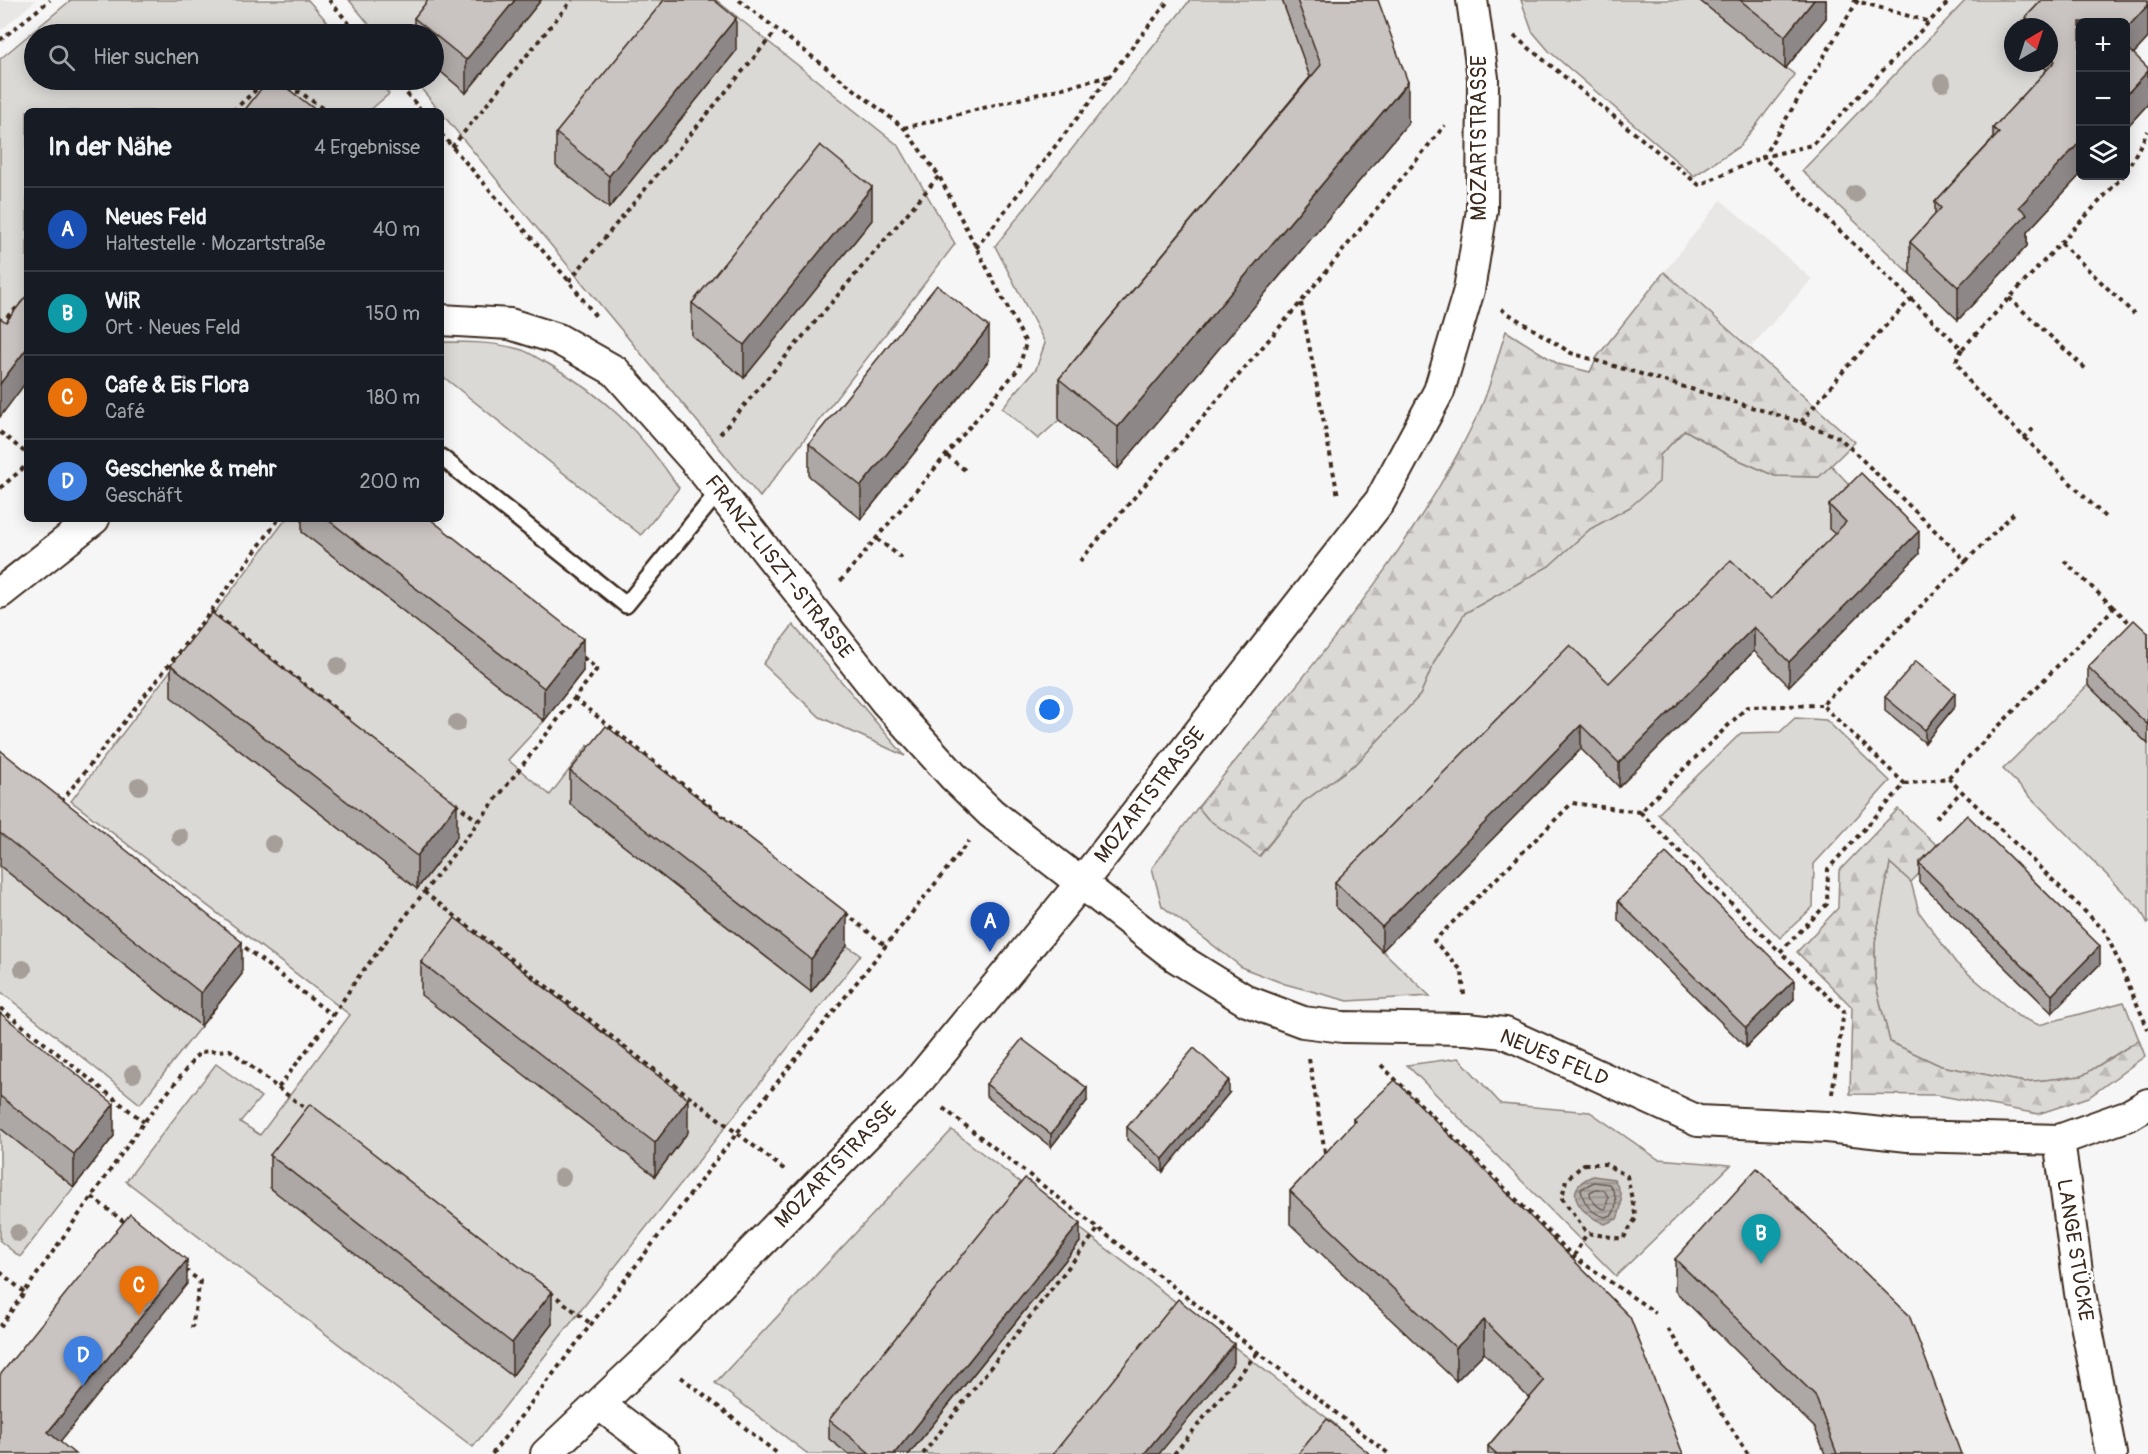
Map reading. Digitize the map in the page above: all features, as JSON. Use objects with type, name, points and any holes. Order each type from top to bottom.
[{"type":"street","name":"MOZARTSTRASSE","points":[[546,1454],[652,1354],[914,1086],[1082,882],[1380,501],[1439,391],[1469,290],[1482,210],[1483,78],[1473,2]]},
{"type":"street","name":"FRANZ-LISZT-STRASSE","points":[[444,320],[510,324],[558,339],[615,371],[696,462],[885,701],[953,776],[991,813],[1082,882]]},
{"type":"street","points":[[0,593],[90,522]]},
{"type":"street","name":"NEUES FELD","points":[[1082,882],[1176,957],[1247,1001],[1303,1022],[1343,1027],[1467,1029],[1505,1033],[1698,1121],[1827,1127],[1908,1136],[2059,1140]]},
{"type":"street","points":[[2059,1140],[2129,1114],[2148,1104]]},
{"type":"street","name":"LANGE STÜCKE","points":[[2059,1140],[2080,1293],[2111,1454]]},
{"type":"street","points":[[600,1405],[665,1454]]},
{"type":"lane","points":[[444,459],[626,604],[719,491]]},
{"type":"path","points":[[0,40],[50,0]]},
{"type":"path","points":[[329,0],[349,24]]},
{"type":"path","points":[[452,147],[572,0]]},
{"type":"path","points":[[738,0],[904,128],[939,176],[1026,343],[1019,368],[814,612]]},
{"type":"path","points":[[976,248],[1169,0]]},
{"type":"path","points":[[1473,2],[1699,185],[1763,157],[1812,145],[1950,0]]},
{"type":"path","points":[[1763,157],[1856,1],[1930,22]]},
{"type":"path","points":[[569,280],[776,31]]},
{"type":"path","points":[[904,128],[1112,76]]},
{"type":"path","points":[[236,108],[256,90]]},
{"type":"path","points":[[280,90],[300,92],[322,108]]},
{"type":"path","points":[[404,90],[419,108]]},
{"type":"path","points":[[1080,561],[1301,302],[1447,123]]},
{"type":"path","points":[[2130,163],[2148,131]]},
{"type":"path","points":[[444,138],[569,280],[603,326],[615,371]]},
{"type":"path","points":[[1763,157],[1962,349]]},
{"type":"path","points":[[696,462],[939,176]]},
{"type":"path","points":[[2106,518],[1963,375],[1956,361],[1962,349],[2119,180]]},
{"type":"path","points":[[2061,243],[2134,314]]},
{"type":"path","points":[[1469,290],[1571,353],[1801,422],[1840,438],[1966,561]]},
{"type":"path","points":[[2009,298],[2086,369]]},
{"type":"path","points":[[1801,422],[1846,368],[1911,299]]},
{"type":"path","points":[[0,323],[24,302]]},
{"type":"path","points":[[1301,302],[1347,543]]},
{"type":"path","points":[[2024,438],[2036,426]]},
{"type":"path","points":[[0,432],[24,452]]},
{"type":"path","points":[[947,456],[965,470]]},
{"type":"path","points":[[0,488],[24,468]]},
{"type":"path","points":[[1640,812],[1747,707],[1822,705],[2014,513]]},
{"type":"path","points":[[60,803],[211,611],[277,522]]},
{"type":"path","points":[[877,539],[902,558]]},
{"type":"path","points":[[2064,561],[2139,632]]},
{"type":"path","points":[[1780,952],[1827,904],[1828,869],[1905,784],[1948,778],[2114,608]]},
{"type":"path","points":[[211,611],[358,727]]},
{"type":"path","points":[[279,1088],[333,1016],[356,980],[597,669],[570,647]]},
{"type":"path","points":[[574,698],[749,837]]},
{"type":"path","points":[[1822,705],[1905,784]]},
{"type":"path","points":[[1948,778],[2105,931],[2148,1029]]},
{"type":"path","points":[[1936,819],[1961,792]]},
{"type":"path","points":[[52,796],[70,810]]},
{"type":"path","points":[[450,799],[478,821]]},
{"type":"path","points":[[1467,1029],[1462,971],[1434,941],[1572,803],[1640,812],[1780,952],[1844,1011],[1827,1127]]},
{"type":"path","points":[[492,1454],[737,1133],[887,947],[991,813]]},
{"type":"path","points":[[424,892],[811,1191]]},
{"type":"path","points":[[841,910],[887,947]]},
{"type":"path","points":[[230,935],[333,1016]]},
{"type":"path","points":[[0,1008],[144,1122]]},
{"type":"path","points":[[1303,1022],[1328,1168]]},
{"type":"path","points":[[1343,1027],[1574,1257],[1656,1313]]},
{"type":"path","points":[[0,1327],[144,1122],[200,1052],[230,1050],[316,1116]]},
{"type":"path","points":[[914,1086],[1389,1454]]},
{"type":"path","points":[[1584,1164],[1605,1164],[1627,1176],[1636,1218],[1623,1239],[1587,1233],[1562,1198],[1566,1180],[1584,1164]]},
{"type":"path","points":[[92,1197],[128,1225]]},
{"type":"path","points":[[923,1454],[1099,1228]]},
{"type":"path","points":[[1574,1257],[1587,1233]]},
{"type":"path","points":[[182,1267],[200,1281],[192,1328]]},
{"type":"path","points":[[0,1272],[24,1292]]},
{"type":"path","points":[[543,1287],[590,1323]]},
{"type":"path","points":[[1668,1329],[1748,1454]]},
{"type":"path","points":[[1174,1454],[1258,1352]]},
{"type":"path","points":[[652,1354],[778,1454]]},
{"type":"shaded area","points":[[0,0],[36,0],[0,31]]},
{"type":"shaded area","points":[[1721,200],[1812,279],[1751,347],[1664,272]]},
{"type":"green space","points":[[71,0],[308,0],[329,24],[42,24]]},
{"type":"green space","points":[[349,0],[455,0],[435,24],[369,24]]},
{"type":"green space","points":[[541,0],[716,0],[899,146],[955,244],[760,497],[444,116],[444,108],[437,108],[422,90],[444,90],[444,74],[466,93]]},
{"type":"green space","points":[[1190,0],[1282,0],[1321,106],[1059,420],[1038,439],[1002,408],[1036,369],[1045,343],[995,246]]},
{"type":"green space","points":[[1521,0],[1699,0],[1795,75],[1740,146],[1694,176],[1549,51],[1532,31]]},
{"type":"green space","points":[[1966,0],[2063,0],[2052,18],[2004,18],[2004,72],[2050,72],[2059,81],[1941,241],[1910,274],[1802,171]]},
{"type":"green space","points":[[24,39],[24,90],[386,90],[389,94],[373,108],[24,108],[24,330],[0,350],[0,59]]},
{"type":"green space","points":[[1664,272],[1855,442],[1819,477],[1775,476],[1728,455],[1685,430],[1660,455],[1659,482],[1630,507],[1590,529],[1549,566],[1465,613],[1435,660],[1420,695],[1358,762],[1303,802],[1259,856],[1208,819],[1198,807],[1350,617],[1420,518],[1479,412],[1506,331],[1558,364],[1590,372],[1597,357]]},
{"type":"green space","points":[[444,342],[490,344],[529,353],[587,388],[621,417],[651,450],[679,488],[641,535],[444,377]]},
{"type":"green space","points":[[1685,430],[1728,455],[1775,476],[1818,477],[1831,465],[1861,497],[1846,546],[1336,906],[1430,996],[1348,1001],[1285,984],[1243,968],[1162,906],[1152,868],[1198,807],[1208,819],[1260,856],[1303,802],[1358,762],[1420,695],[1435,660],[1465,613],[1549,566],[1590,529],[1630,507],[1660,455]]},
{"type":"green space","points":[[284,522],[310,522],[302,532],[544,721],[508,760],[550,795],[588,745],[606,759],[570,804],[811,992],[847,946],[861,955],[473,1447],[126,1181],[216,1064],[261,1097],[240,1122],[260,1135],[350,1015],[71,801]]},
{"type":"green space","points":[[793,625],[905,756],[820,717],[763,664]]},
{"type":"green space","points":[[2088,685],[2148,744],[2148,924],[2140,909],[2003,769]]},
{"type":"green space","points":[[1795,718],[1826,720],[1890,781],[1814,864],[1813,907],[1780,938],[1658,814],[1741,733],[1780,732]]},
{"type":"green space","points":[[1898,809],[1942,850],[1911,882],[1890,863],[1875,942],[1875,982],[1890,1042],[1941,1066],[2024,1082],[2082,1076],[2139,1040],[2145,1056],[2089,1097],[2038,1114],[1937,1095],[1850,1094],[1852,1007],[1797,952],[1838,908],[1839,871]]},
{"type":"green space","points":[[1890,863],[1911,882],[1919,912],[1956,963],[2018,1016],[2039,1025],[2124,1002],[2139,1040],[2082,1076],[2024,1082],[1941,1066],[1890,1042],[1875,982],[1875,942]]},
{"type":"green space","points":[[0,866],[201,1026],[140,1104],[0,991]]},
{"type":"green space","points":[[1459,1058],[1501,1104],[1590,1112],[1658,1159],[1731,1165],[1616,1276],[1407,1065]]},
{"type":"green space","points":[[0,1128],[74,1187],[20,1257],[0,1241]]},
{"type":"green space","points":[[952,1130],[1336,1425],[1313,1454],[909,1454],[1080,1242],[830,1438],[848,1454],[808,1454],[715,1383]]},
{"type":"water","points":[[1593,1176],[1614,1179],[1619,1189],[1621,1208],[1617,1219],[1605,1224],[1588,1215],[1577,1202],[1577,1188],[1583,1181]]},
{"type":"building","points":[[428,0],[515,0],[466,60],[444,42],[444,24],[421,24],[414,18]]},
{"type":"building","points":[[664,0],[714,0],[736,18],[609,176],[556,133]]},
{"type":"building","points":[[1297,0],[1378,0],[1408,82],[1118,427],[1059,379],[1321,65]]},
{"type":"building","points":[[1740,0],[1814,0],[1785,36]]},
{"type":"building","points":[[2042,0],[2148,0],[2148,5],[2130,25],[2130,18],[2076,18],[2076,146],[2019,207],[2027,214],[1958,287],[1910,242],[1941,208],[1935,202],[1999,133],[1993,128],[2045,72],[2058,72],[2058,18],[2026,17]]},
{"type":"building","points":[[2130,50],[2148,68],[2148,71],[2130,91]]},
{"type":"building","points":[[260,90],[289,90],[313,108],[246,108]]},
{"type":"building","points":[[820,145],[872,187],[744,345],[692,303]]},
{"type":"building","points":[[937,285],[989,327],[861,486],[809,444]]},
{"type":"building","points":[[24,299],[24,352],[0,384],[0,318],[6,322]]},
{"type":"building","points":[[1861,473],[1919,531],[1789,662],[1754,627],[1619,763],[1581,725],[1382,927],[1335,882],[1570,645],[1609,683],[1731,560],[1771,599],[1846,522],[1829,505]]},
{"type":"building","points":[[331,522],[434,522],[583,639],[544,688]]},
{"type":"building","points":[[212,613],[457,804],[417,856],[171,665]]},
{"type":"building","points":[[2134,620],[2148,633],[2148,725],[2088,667]]},
{"type":"building","points":[[1916,661],[1955,693],[1925,730],[1885,697]]},
{"type":"building","points":[[606,726],[847,913],[811,959],[570,771]]},
{"type":"building","points":[[0,750],[242,942],[201,993],[0,833]]},
{"type":"building","points":[[1967,815],[2100,946],[2052,995],[1919,863]]},
{"type":"building","points":[[1666,853],[1794,980],[1746,1028],[1618,901]]},
{"type":"building","points":[[455,918],[688,1099],[655,1143],[421,962]]},
{"type":"building","points":[[0,1013],[114,1104],[74,1154],[0,1096]]},
{"type":"building","points":[[1022,1039],[1087,1088],[1051,1134],[986,1084]]},
{"type":"building","points":[[1194,1048],[1229,1080],[1163,1159],[1127,1127]]},
{"type":"building","points":[[1395,1080],[1630,1317],[1683,1454],[1497,1454],[1488,1446],[1544,1381],[1484,1320],[1456,1348],[1290,1191],[1355,1121],[1353,1119]]},
{"type":"building","points":[[310,1104],[552,1292],[512,1343],[270,1155]]},
{"type":"building","points":[[1757,1168],[1909,1315],[1961,1454],[1837,1454],[1815,1395],[1675,1259]]},
{"type":"building","points":[[1025,1178],[1080,1223],[894,1454],[871,1454],[829,1420]]},
{"type":"building","points":[[130,1214],[187,1260],[48,1432],[75,1454],[0,1454],[0,1375]]},
{"type":"building","points":[[1178,1299],[1234,1344],[1144,1454],[1053,1454]]},
{"type":"building","points":[[1327,1419],[1370,1454],[1298,1454]]},
{"type":"place","name":"Neues Feld","points":[[990,952]]},
{"type":"place","name":"WiR","points":[[1761,1264]]},
{"type":"place","name":"Cafe & Eis Flora","points":[[139,1316]]},
{"type":"place","name":"Geschenke & mehr","points":[[83,1386]]}]
